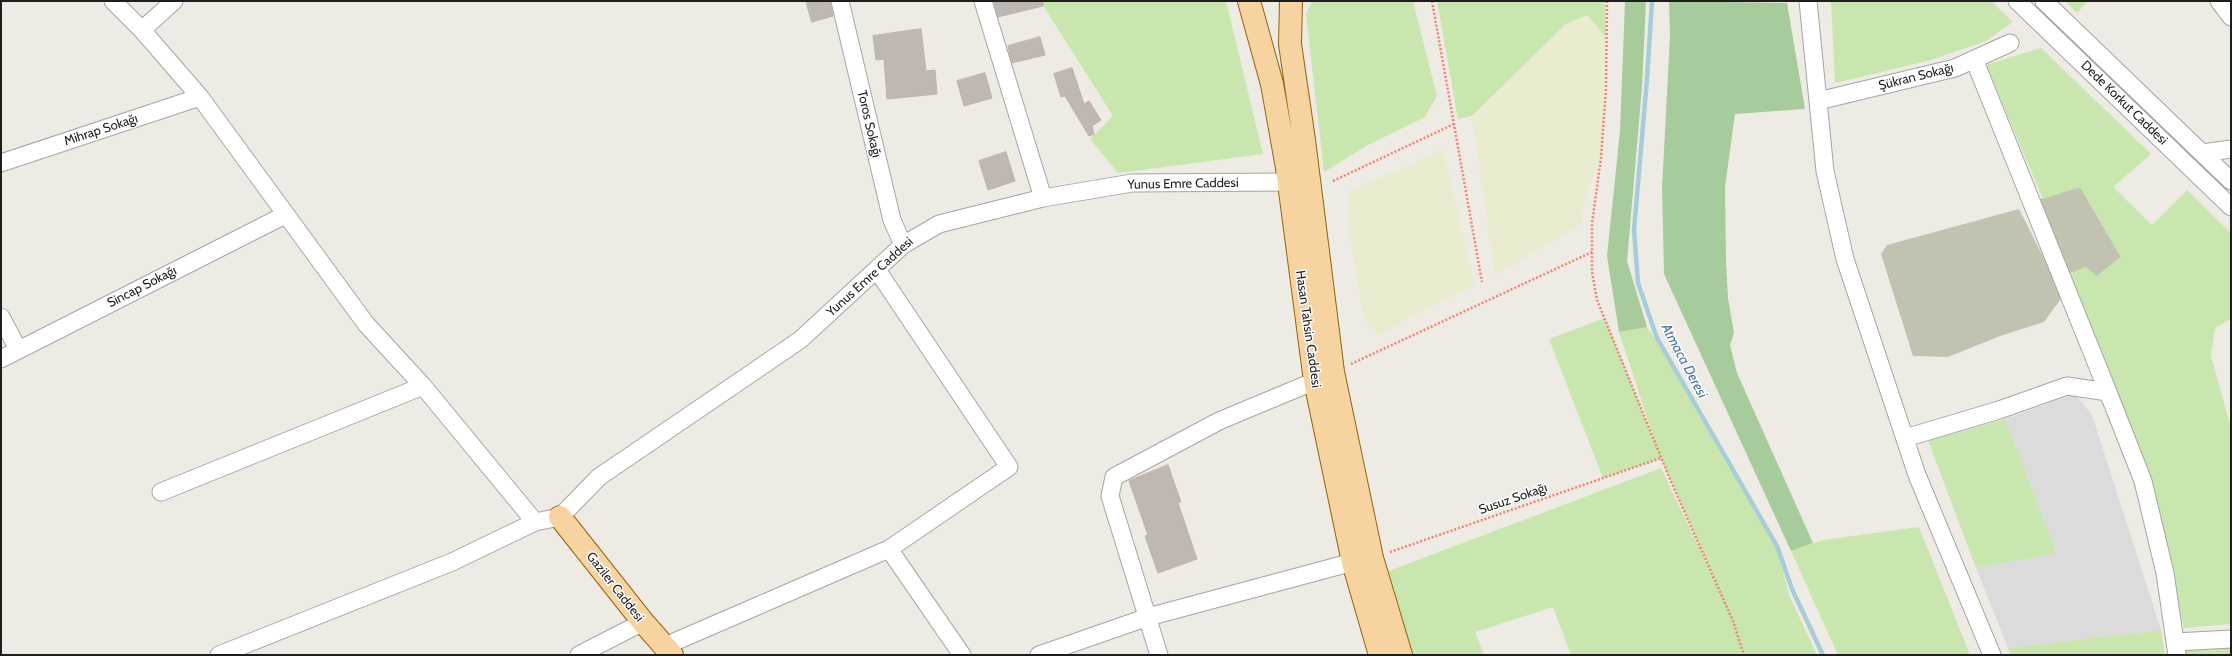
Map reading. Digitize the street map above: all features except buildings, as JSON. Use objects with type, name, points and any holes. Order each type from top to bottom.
[{"type":"main road","name":"Hasan Tahsin Caddesi","points":[[1249,1],[1272,84],[1288,182],[1324,377],[1380,655]]},
{"type":"main road","name":"Hasan Tahsin Caddesi","points":[[1290,1],[1290,44],[1304,140],[1324,377]]},
{"type":"main road","name":"Gaziler Caddesi","points":[[560,517],[643,622],[669,651]]},
{"type":"main road","name":"Hasan Tahsin Caddesi","points":[[1362,560],[1401,655]]},
{"type":"street","points":[[113,1],[142,30],[200,97],[284,215],[366,324],[423,386],[536,522]]},
{"type":"street","points":[[142,30],[174,1]]},
{"type":"street","name":"Toros Sokağı","points":[[840,1],[892,220],[903,245]]},
{"type":"street","points":[[983,1],[1043,198]]},
{"type":"street","points":[[1808,1],[1824,171],[1846,259],[1917,476],[1992,655]]},
{"type":"street","name":"Dede Korkut Caddesi","points":[[2017,1],[2231,207]]},
{"type":"street","name":"Dede Korkut Caddesi","points":[[2044,1],[2231,181]]},
{"type":"street","points":[[2219,1],[2231,17]]},
{"type":"street","name":"Şükran Sokağı","points":[[1818,101],[1955,68],[2010,43]]},
{"type":"street","points":[[1974,59],[2143,481],[2165,573],[2176,648],[2231,639]]},
{"type":"street","name":"Mihrap Sokağı","points":[[1,163],[200,97]]},
{"type":"street","points":[[2202,153],[2231,149]]},
{"type":"street","name":"Yunus Emre Caddesi","points":[[560,517],[599,477],[800,340],[903,245],[938,224],[1043,198],[1132,183],[1288,182]]},
{"type":"street","name":"Sincap Sokağı","points":[[1,359],[18,349],[284,215]]},
{"type":"street","points":[[669,651],[889,549],[1009,467],[877,270]]},
{"type":"street","points":[[1,317],[18,349]]},
{"type":"street","points":[[1159,655],[1110,496],[1114,477],[1220,421],[1324,377]]},
{"type":"street","points":[[161,492],[423,386]]},
{"type":"street","points":[[1905,438],[1999,410],[2067,386],[2108,392]]},
{"type":"street","points":[[219,655],[452,562],[536,522],[560,517]]},
{"type":"street","points":[[889,549],[962,655]]},
{"type":"street","points":[[1039,655],[1148,617],[1362,560]]},
{"type":"street","points":[[579,655],[643,622]]},
{"type":"path","points":[[1432,1],[1482,282]]},
{"type":"path","points":[[1607,1],[1606,89],[1601,158],[1592,223],[1592,272],[1598,300],[1661,458],[1734,621],[1744,655]]},
{"type":"path","points":[[1334,180],[1454,124]]},
{"type":"path","points":[[1324,377],[1592,252]]},
{"type":"path","name":"Susuz Sokağı","points":[[1362,560],[1661,458]]},
{"type":"shaded area","points":[[1587,15],[1606,37],[1606,89],[1601,158],[1583,204],[1582,224],[1495,275],[1472,116],[1566,24]]},
{"type":"shaded area","points":[[1443,150],[1475,286],[1422,311],[1378,336],[1363,316],[1346,207],[1352,190]]},
{"type":"shaded area","points":[[2080,187],[2121,257],[2097,276],[2069,273],[2037,200]]},
{"type":"shaded area","points":[[2019,209],[2063,296],[2044,322],[2000,336],[1948,357],[1913,356],[1881,254],[1887,245]]},
{"type":"shaded area","points":[[2075,394],[2092,415],[2161,630],[2008,648],[1976,568],[2057,553],[2005,419]]},
{"type":"green space","points":[[1226,1],[1263,154],[1118,173],[1090,139],[1113,116],[1041,2]]},
{"type":"green space","points":[[1312,1],[1413,1],[1437,96],[1425,117],[1368,145],[1324,172],[1306,14]]},
{"type":"green space","points":[[1437,1],[1605,1],[1606,37],[1587,15],[1566,24],[1472,116],[1458,119]]},
{"type":"green space","points":[[1625,1],[1646,1],[1642,87],[1627,261],[1647,327],[1619,332],[1607,256],[1620,131]]},
{"type":"green space","points":[[1669,1],[1787,3],[1805,109],[1735,114],[1725,187],[1728,298],[1734,333],[1730,345],[1737,373],[1813,543],[1791,551],[1664,274],[1662,188],[1670,36]]},
{"type":"green space","points":[[1831,1],[1991,1],[2013,22],[1986,41],[1931,60],[1835,83]]},
{"type":"green space","points":[[2065,1],[2088,1],[2077,13]]},
{"type":"green space","points":[[2041,48],[2151,154],[2113,187],[2152,225],[2187,190],[2231,233],[2231,319],[2215,328],[2211,356],[2231,428],[2231,624],[2184,628],[2149,470],[2069,273],[2086,267],[2097,276],[2121,257],[2080,187],[2043,199],[1986,65]]},
{"type":"green space","points":[[1605,318],[1657,448],[1619,332],[1647,327],[1660,345],[1777,546],[1789,595],[1817,655],[1571,655],[1553,607],[1475,632],[1484,655],[1407,655],[1381,574],[1661,468],[1724,600],[1661,458],[1603,478],[1549,339]]},
{"type":"green space","points":[[2005,419],[2057,553],[1976,568],[1928,440]]},
{"type":"green space","points":[[1919,527],[1970,655],[1838,655],[1791,551],[1823,540]]},
{"type":"green space","points":[[2161,630],[2165,655],[2010,655],[2008,648]]},
{"type":"green space","points":[[2231,639],[2231,655],[2177,655],[2175,642]]},
{"type":"waterway","name":"Atmaca Deresi","points":[[1652,1],[1634,230],[1638,283],[1657,338],[1777,546],[1792,589],[1823,655]]}]
